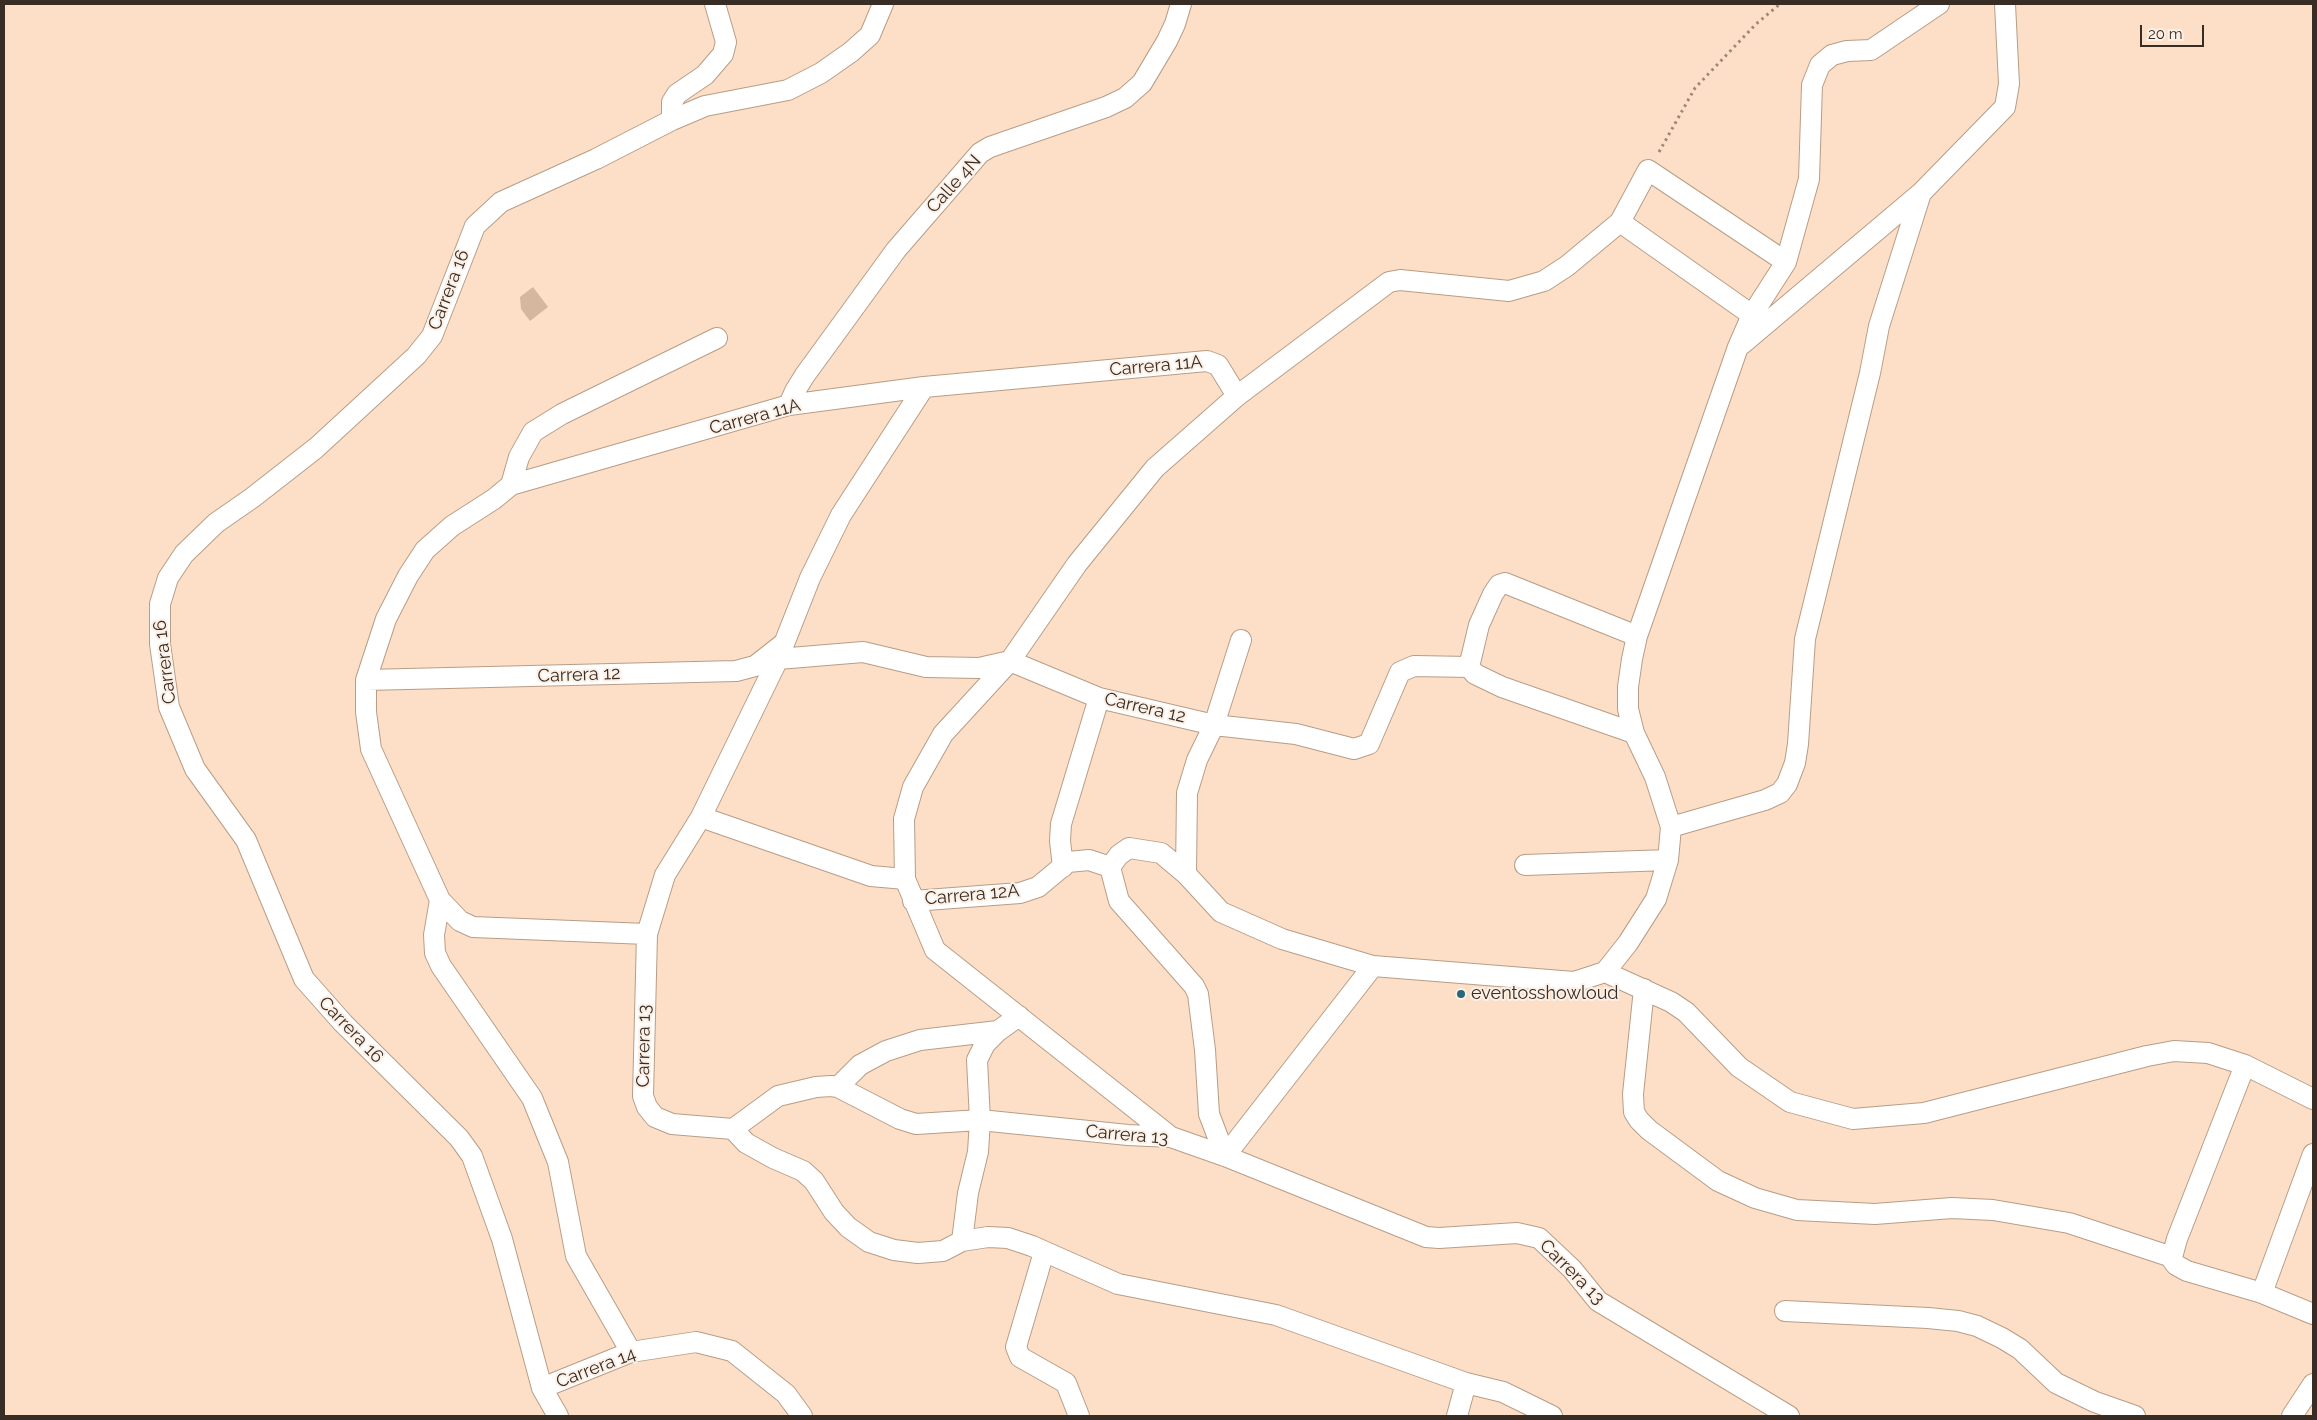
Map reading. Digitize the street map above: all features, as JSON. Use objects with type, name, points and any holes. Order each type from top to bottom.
[{"type":"street","points":[[672,120],[672,102],[676,94],[705,75],[723,54],[726,42],[715,4]]},
{"type":"street","name":"Carrera 16","points":[[558,1416],[542,1388],[502,1239],[472,1156],[459,1138],[343,1023],[304,979],[246,840],[195,769],[169,708],[160,644],[160,604],[168,578],[179,562],[216,523],[252,498],[316,448],[416,356],[432,336],[475,226],[501,202],[596,159],[672,120],[721,102],[788,90],[821,73],[851,52],[870,35],[883,4]]},
{"type":"street","name":"Calle 4N","points":[[789,405],[806,375],[896,250],[980,153],[990,147],[1106,107],[1124,98],[1142,83],[1176,24],[1180,4]]},
{"type":"street","points":[[1224,1156],[1209,1114],[1205,1050],[1198,994],[1194,986],[1118,901],[1110,867],[1119,855],[1129,848],[1161,853],[1186,874],[1216,908],[1229,916],[1282,939],[1372,966],[1574,982],[1605,972],[1628,942],[1656,899],[1668,860],[1670,827],[1655,777],[1634,733],[1628,709],[1628,687],[1637,636],[1738,347],[1752,315],[1786,262],[1809,179],[1810,93],[1820,65],[1832,55],[1871,50],[1940,4]]},
{"type":"street","points":[[1738,347],[1921,193],[2005,107],[2010,84],[2005,4]]},
{"type":"street","points":[[1171,1137],[935,950],[905,879],[904,819],[913,787],[943,734],[1010,662],[1077,564],[1155,468],[1237,396],[1389,282],[1400,280],[1508,291],[1544,281],[1567,266],[1620,222],[1648,170],[1786,262]]},
{"type":"street","points":[[1670,827],[1765,800],[1780,793],[1788,784],[1795,763],[1798,744],[1806,639],[1870,373],[1878,326],[1921,193]]},
{"type":"street","points":[[1620,222],[1752,315]]},
{"type":"street","points":[[511,485],[519,457],[533,432],[562,414],[717,338]]},
{"type":"street","name":"Carrera 11A","points":[[440,900],[371,748],[366,712],[366,680],[386,619],[408,576],[425,550],[452,526],[494,499],[511,485],[789,405],[924,387],[1208,362],[1218,365],[1237,396]]},
{"type":"street","name":"Carrera 13","points":[[733,1129],[672,1124],[655,1117],[647,1108],[643,1096],[647,934],[666,874],[701,817],[781,651],[810,578],[841,515],[924,387]]},
{"type":"street","points":[[1634,733],[1502,688],[1479,677],[1469,667],[1479,625],[1493,594],[1499,585],[1505,583],[1637,636]]},
{"type":"street","points":[[1186,874],[1187,793],[1196,760],[1214,725],[1241,640]]},
{"type":"street","points":[[781,651],[863,652],[926,667],[979,668],[1010,662]]},
{"type":"street","name":"Carrera 12","points":[[366,680],[736,671],[755,666],[781,651]]},
{"type":"street","name":"Carrera 12","points":[[1010,662],[1099,698],[1214,725],[1296,734],[1354,749],[1369,744],[1400,672],[1414,666],[1469,667]]},
{"type":"street","points":[[1063,867],[1060,841],[1061,824],[1099,698]]},
{"type":"street","points":[[701,817],[871,876],[905,879]]},
{"type":"street","name":"Carrera 12A","points":[[913,901],[1020,893],[1038,887],[1068,862],[1089,860],[1110,867]]},
{"type":"street","points":[[1525,865],[1668,860]]},
{"type":"street","points":[[440,900],[460,921],[473,927],[647,934]]},
{"type":"street","points":[[440,900],[434,935],[435,953],[441,966],[532,1098],[558,1162],[576,1256],[631,1352]]},
{"type":"street","points":[[1224,1156],[1372,966]]},
{"type":"street","points":[[1605,972],[1671,1002],[1686,1012],[1739,1067],[1790,1102],[1853,1119],[1924,1114],[2147,1056],[2174,1051],[2208,1053],[2245,1065],[2313,1099]]},
{"type":"street","points":[[1644,989],[1633,1094],[1634,1112],[1649,1130],[1718,1181],[1755,1198],[1797,1210],[1875,1214],[1952,1208],[1994,1210],[2070,1223],[2172,1257],[2176,1265],[2187,1271],[2262,1293],[2313,1314]]},
{"type":"street","points":[[962,1241],[968,1193],[978,1152],[980,1120],[977,1060],[985,1044],[998,1031],[1019,1016]]},
{"type":"street","points":[[998,1031],[920,1040],[886,1051],[860,1065],[838,1087],[816,1087],[778,1096],[733,1129],[746,1143],[773,1158],[804,1171],[814,1181],[843,1222],[869,1242],[894,1250],[918,1253],[944,1251],[962,1241],[988,1237],[1008,1238],[1118,1284],[1276,1315],[1466,1382],[1503,1392],[1552,1416]]},
{"type":"street","points":[[2172,1257],[2245,1065]]},
{"type":"street","name":"Carrera 13","points":[[838,1087],[861,1101],[916,1124],[980,1120],[1128,1135],[1171,1137],[1224,1156],[1426,1237],[1439,1238],[1517,1233],[1539,1238],[1572,1269],[1598,1302],[1789,1416]]},
{"type":"street","points":[[2262,1293],[2313,1154]]},
{"type":"street","points":[[1044,1252],[1016,1347],[1020,1357],[1066,1383],[1079,1416]]},
{"type":"street","points":[[1785,1311],[1928,1318],[1977,1326],[2020,1349],[2056,1383],[2091,1409],[2135,1416]]},
{"type":"street","name":"Carrera 14","points":[[542,1388],[631,1352],[696,1342],[732,1350],[786,1394],[802,1416]]},
{"type":"street","points":[[1457,1416],[1466,1382]]},
{"type":"street","points":[[2295,1415],[2313,1384]]},
{"type":"path","points":[[1648,170],[1695,88],[1756,24],[1780,4]]},
{"type":"building","points":[[533,287],[548,307],[530,321],[521,309],[520,297]]},
{"type":"place","name":"eventosshowloud","points":[[1461,994]]}]
